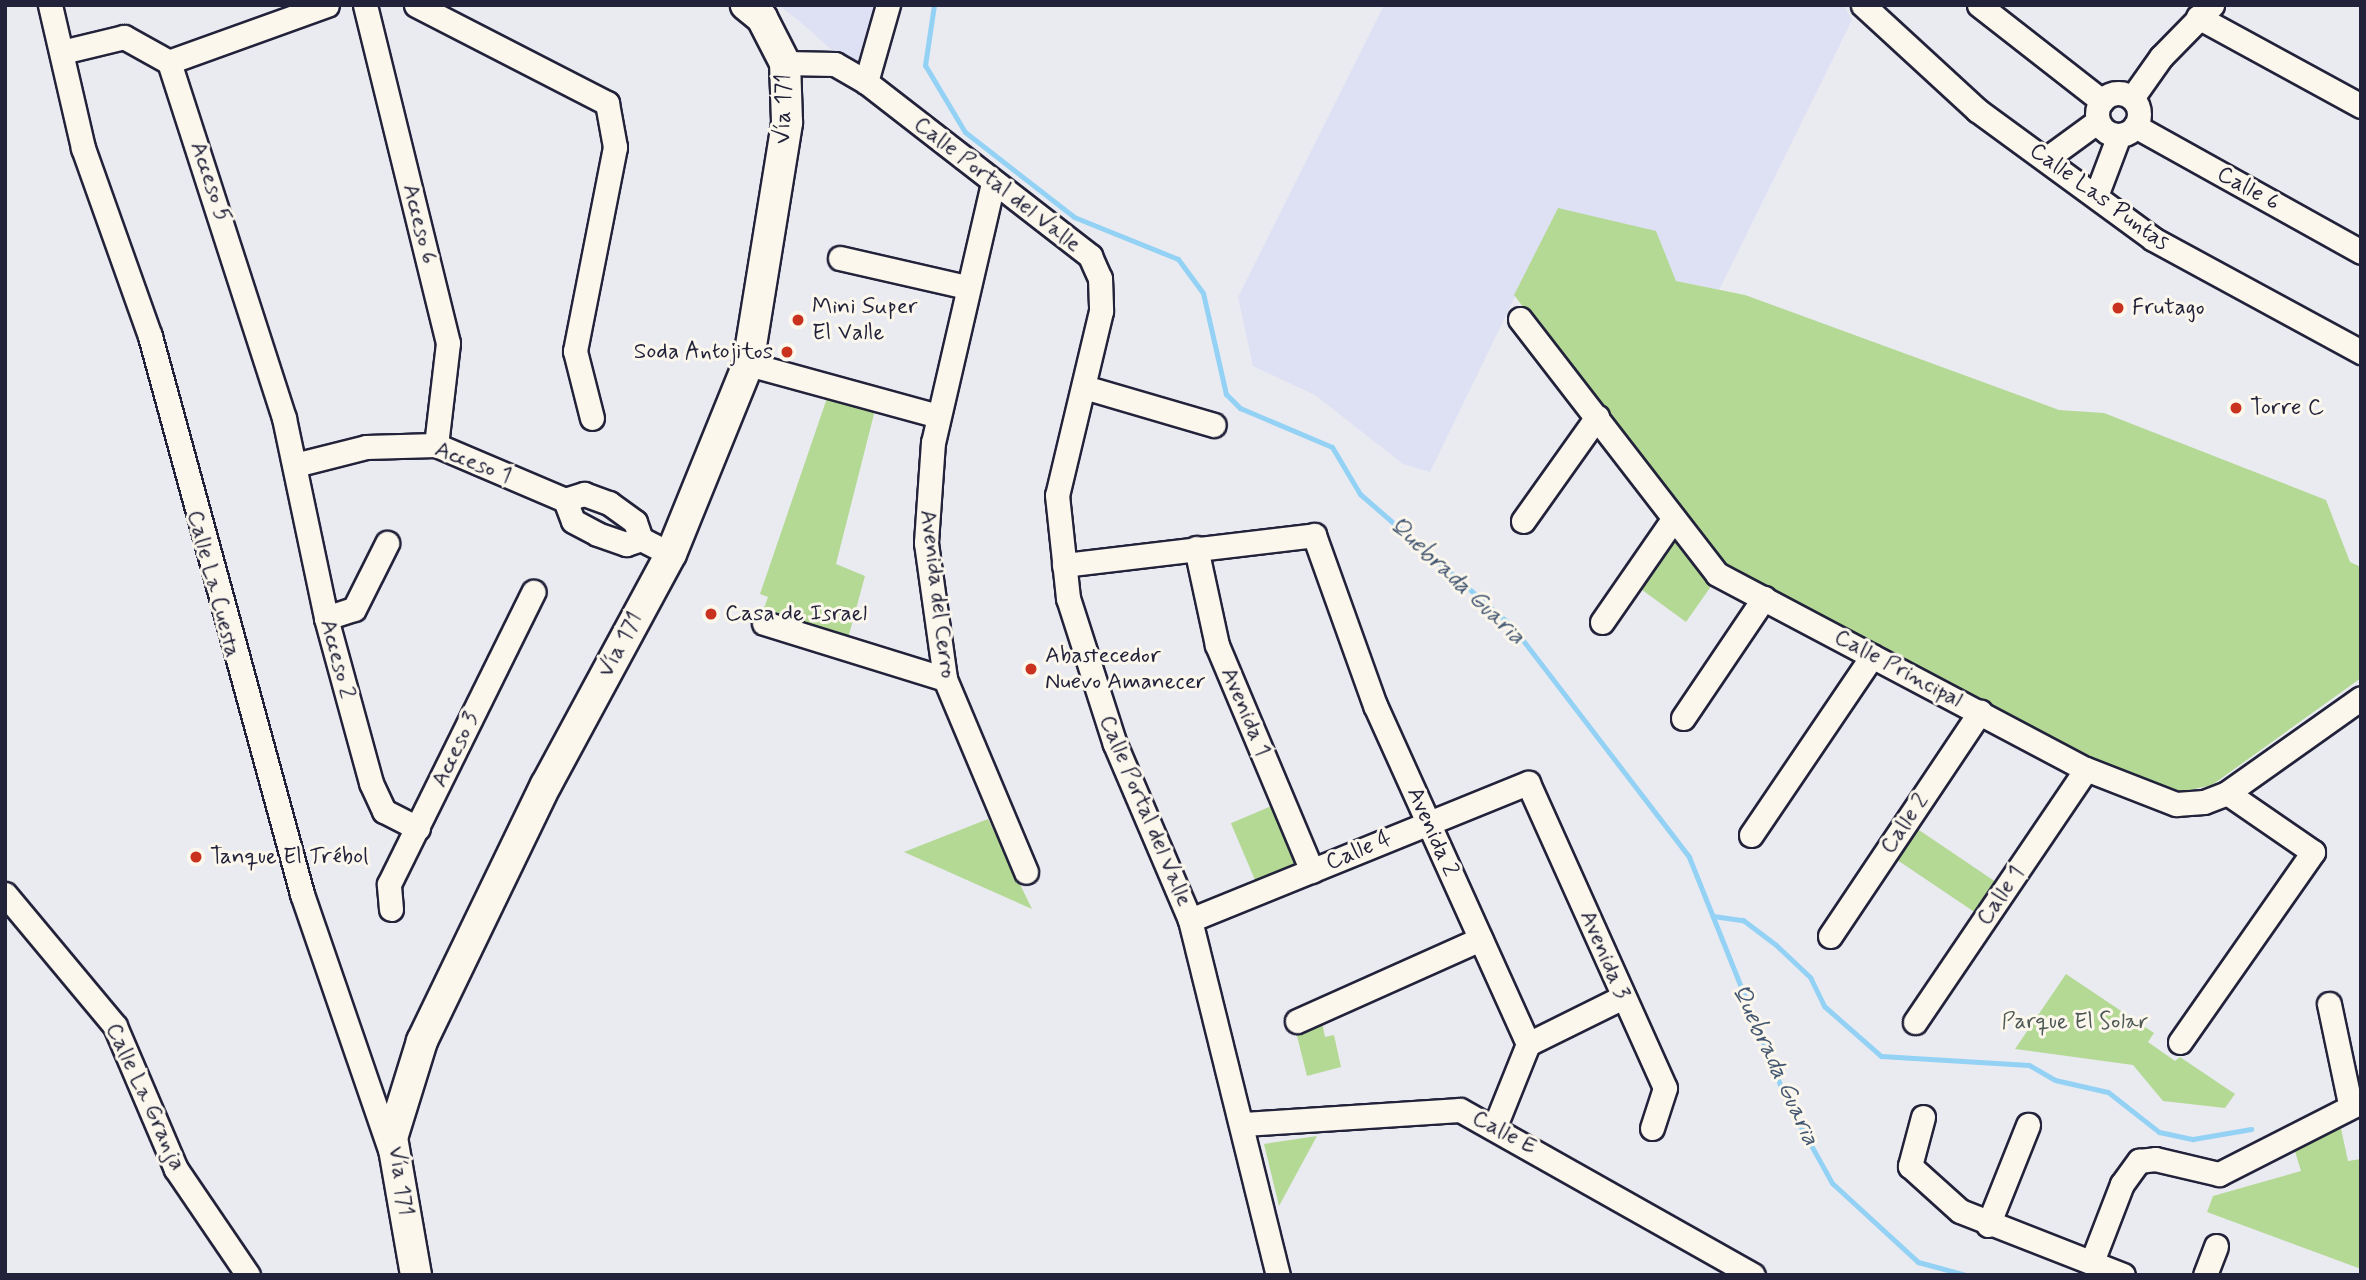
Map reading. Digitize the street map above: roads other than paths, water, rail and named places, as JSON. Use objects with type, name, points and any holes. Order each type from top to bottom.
[{"type":"main road","name":"Vía 171","points":[[416,1275],[393,1158],[403,1095],[422,1041],[546,785],[671,554],[748,364],[775,222],[787,122],[785,63],[762,18],[746,5]]},
{"type":"street","name":"Calle La Cuesta","points":[[50,5],[83,148],[150,336],[244,695],[340,1017],[393,1158]]},
{"type":"street","points":[[62,52],[124,37],[169,62],[327,5]]},
{"type":"street","name":"Acceso 6","points":[[365,5],[448,342],[436,445]]},
{"type":"street","points":[[416,5],[607,103],[615,148],[575,351],[592,418]]},
{"type":"street","points":[[866,82],[888,5]]},
{"type":"street","name":"Calle Las Puntas","points":[[1863,5],[1977,110],[2096,196],[2243,293],[2361,352]]},
{"type":"street","name":"Calle 6","points":[[1979,5],[2100,111],[2127,131],[2361,252]]},
{"type":"street","points":[[2132,98],[2205,11],[2361,106]]},
{"type":"street","name":"Acceso 5","points":[[169,62],[248,294],[295,465]]},
{"type":"street","name":"Calle Portal del Valle","points":[[785,63],[835,64],[866,82],[1090,256],[1100,278],[1101,311],[1057,495],[1064,565],[1081,653],[1191,920],[1244,1124],[1278,1275]]},
{"type":"street","points":[[2046,159],[2100,111],[2114,93],[2132,98],[2139,111],[2096,196]]},
{"type":"street","name":"Avenida del Cerro","points":[[993,183],[938,416],[925,492],[945,679],[1026,872]]},
{"type":"street","points":[[840,258],[967,287]]},
{"type":"street","name":"Calle Principal","points":[[1520,319],[1717,574],[2086,769],[2176,804],[2227,793],[2361,698]]},
{"type":"street","points":[[748,364],[938,416]]},
{"type":"street","points":[[1084,387],[1214,425]]},
{"type":"street","points":[[1523,521],[1597,417]]},
{"type":"street","name":"Acceso 1","points":[[295,465],[366,447],[436,445],[565,500],[584,494],[609,503],[635,522],[641,539],[671,554]]},
{"type":"street","name":"Acceso 2","points":[[295,465],[326,618],[376,796],[398,821],[418,828]]},
{"type":"street","name":"Acceso 1","points":[[565,500],[573,521],[626,544],[641,539]]},
{"type":"street","points":[[1602,622],[1674,518]]},
{"type":"street","name":"Avenida 2","points":[[1196,548],[1314,535],[1332,598],[1427,821],[1528,1044]]},
{"type":"street","points":[[326,618],[354,609],[387,543]]},
{"type":"street","points":[[1064,565],[1196,548]]},
{"type":"street","name":"Avenida 1","points":[[1196,548],[1217,645],[1312,871]]},
{"type":"street","name":"Acceso 3","points":[[391,909],[389,884],[533,592]]},
{"type":"street","points":[[1683,718],[1764,598]]},
{"type":"street","points":[[764,623],[945,679]]},
{"type":"street","points":[[1751,835],[1872,656]]},
{"type":"street","name":"Calle 2","points":[[1830,936],[1980,712]]},
{"type":"street","name":"Calle 1","points":[[1915,1022],[2086,769]]},
{"type":"street","name":"Calle 4","points":[[1191,920],[1427,821],[1528,783]]},
{"type":"street","name":"Avenida 3","points":[[1528,783],[1622,998],[1665,1088],[1652,1128]]},
{"type":"street","points":[[2180,1042],[2313,852],[2227,793]]},
{"type":"street","name":"Calle La Granja","points":[[5,894],[115,1026],[176,1169],[248,1275]]},
{"type":"street","points":[[1297,1021],[1480,939]]},
{"type":"street","points":[[1495,1126],[1528,1044],[1622,998]]},
{"type":"street","points":[[2093,1259],[2122,1184],[2139,1161],[2155,1158],[2219,1174],[2355,1103],[2329,1004]]},
{"type":"street","name":"Calle E","points":[[1244,1124],[1433,1109],[1460,1110],[1495,1126],[1740,1271]]},
{"type":"street","points":[[1923,1117],[1910,1166],[1959,1211],[1988,1225],[2093,1259],[2123,1275]]},
{"type":"street","points":[[1988,1225],[2028,1125]]},
{"type":"street","points":[[2205,1275],[2216,1246]]},
{"type":"waterway","name":"Quebrada Guaria","points":[[934,5],[925,65],[965,132],[1074,217],[1178,259],[1203,293],[1226,394],[1240,408],[1332,447],[1360,494],[1512,626],[1689,857],[1786,1100],[1832,1183],[1918,1262],[1966,1275]]},
{"type":"waterway","points":[[1713,916],[1743,920],[1776,945],[1810,977],[1824,1006],[1881,1056],[2029,1065],[2055,1080],[2108,1092],[2159,1132],[2193,1139],[2251,1129]]},
{"type":"place","name":"Frutago","points":[[2118,308]]},
{"type":"place","name":"Mini Super El Valle","points":[[798,320]]},
{"type":"place","name":"Soda Antojitos","points":[[787,352]]},
{"type":"place","name":"Torre C","points":[[2236,408]]},
{"type":"place","name":"Casa de Israel","points":[[711,614]]},
{"type":"place","name":"Abastecedor Nuevo Amanecer","points":[[1031,669]]},
{"type":"place","name":"Tanque El Trébol","points":[[196,857]]},
{"type":"park label","name":"Parque El Solar","points":[[2075,1022]]}]
